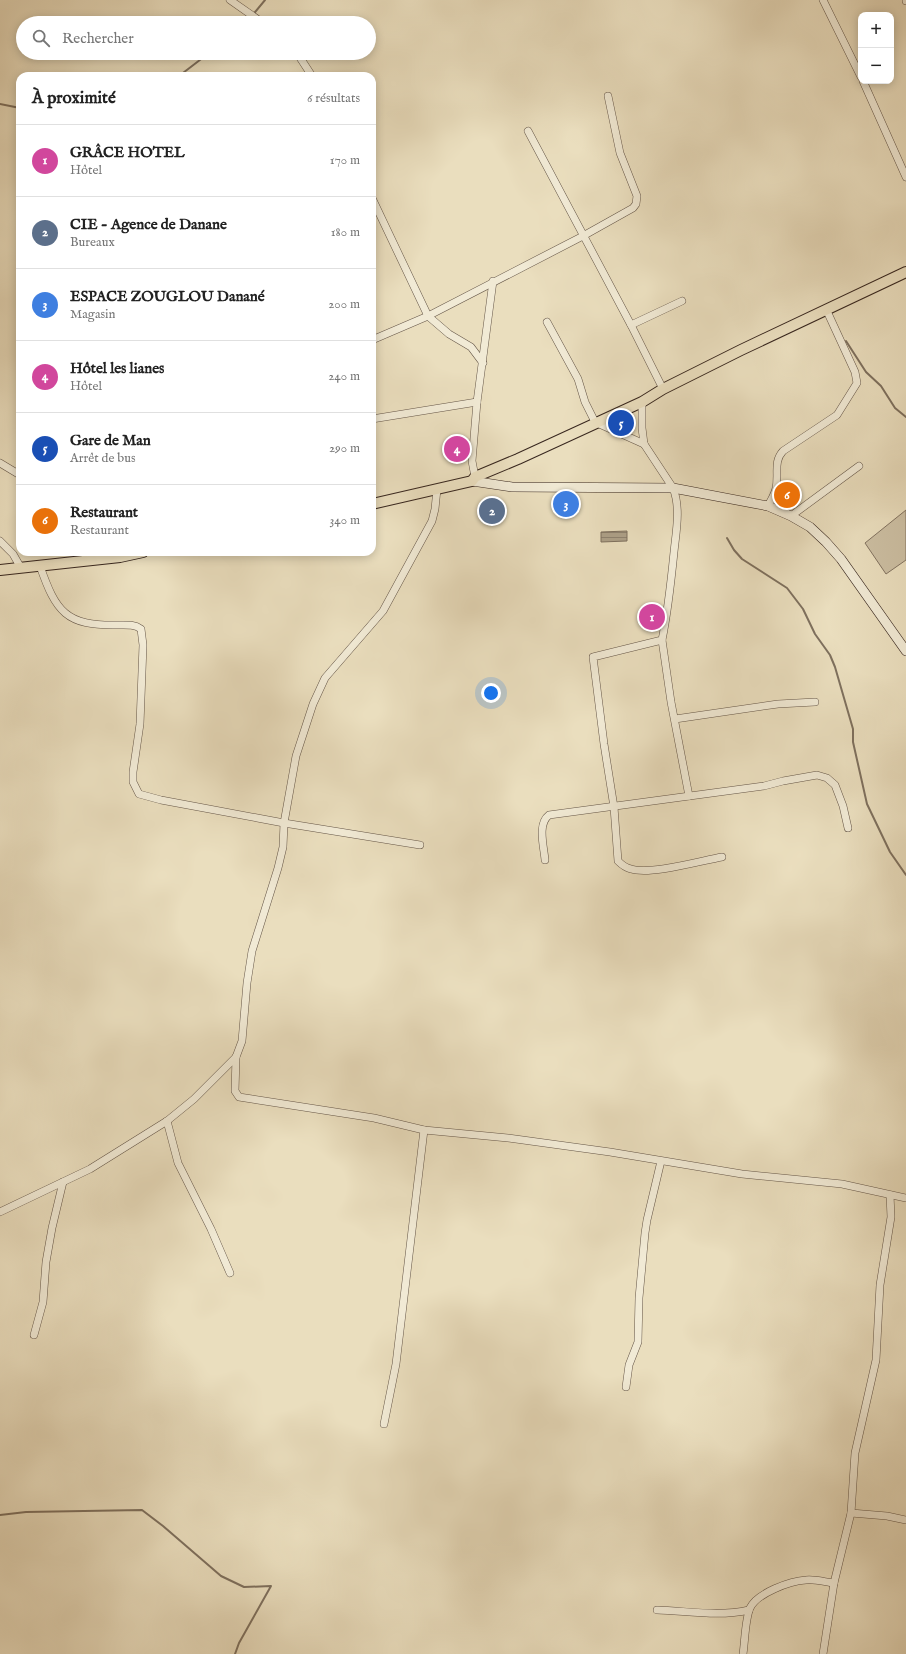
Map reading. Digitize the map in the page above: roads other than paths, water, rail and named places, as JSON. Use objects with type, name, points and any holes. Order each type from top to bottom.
[{"type":"main road","points":[[376,503],[473,479],[595,422],[642,402],[663,389],[741,350],[906,272]]},
{"type":"main road","points":[[0,570],[125,556]]},
{"type":"street","points":[[230,0],[253,16]]},
{"type":"street","points":[[823,0],[858,71]]},
{"type":"street","points":[[302,60],[309,72]]},
{"type":"street","points":[[864,84],[906,177]]},
{"type":"street","points":[[376,338],[428,316],[493,281],[583,236],[633,208],[637,201],[637,196],[620,153],[608,96]]},
{"type":"street","points":[[528,131],[631,325],[663,389]]},
{"type":"street","points":[[376,214],[428,316],[449,334],[471,348],[483,363]]},
{"type":"street","points":[[493,281],[472,461],[473,479],[512,488],[672,488],[768,506],[810,526],[841,559],[906,651]]},
{"type":"street","points":[[631,325],[682,301]]},
{"type":"street","points":[[768,506],[776,488],[777,463],[779,456],[783,451],[836,415],[850,396],[857,383],[855,372],[826,309]]},
{"type":"street","points":[[547,322],[578,379],[585,402],[595,422],[644,444]]},
{"type":"street","points":[[376,418],[478,402]]},
{"type":"street","points":[[642,402],[642,428],[644,444],[672,488],[677,502],[669,602],[662,640],[669,690],[689,796]]},
{"type":"street","points":[[0,463],[16,473]]},
{"type":"street","points":[[791,516],[859,466]]},
{"type":"street","points":[[437,489],[435,509],[429,527],[383,611],[331,670],[319,687],[296,756],[284,823],[283,847],[280,862],[252,951],[247,983],[242,1041],[236,1057],[235,1091],[239,1097],[374,1118],[424,1130],[508,1138],[610,1152],[742,1174],[842,1184],[906,1198]]},
{"type":"street","points":[[0,541],[13,554],[20,568]]},
{"type":"street","points":[[40,566],[48,590],[63,613],[95,625],[131,625],[137,626],[141,630],[143,645],[140,724],[133,772],[133,782],[139,794],[161,800],[284,823],[420,845]]},
{"type":"street","points":[[662,640],[593,657],[604,744],[614,806],[618,861],[628,868],[641,871],[722,857]]},
{"type":"street","points":[[675,719],[778,704],[815,702]]},
{"type":"street","points":[[545,860],[542,825],[545,817],[549,815],[764,786],[808,776],[823,776],[832,782],[843,806],[848,828]]},
{"type":"street","points":[[0,1212],[90,1169],[167,1121],[194,1099],[236,1057]]},
{"type":"street","points":[[167,1121],[178,1163],[211,1229],[230,1273]]},
{"type":"street","points":[[384,1424],[396,1364],[424,1130]]},
{"type":"street","points":[[626,1387],[630,1365],[638,1342],[639,1298],[646,1220],[661,1161]]},
{"type":"street","points":[[34,1335],[43,1302],[46,1262],[55,1212],[63,1182]]},
{"type":"street","points":[[823,1654],[834,1583],[851,1513],[855,1453],[876,1360],[880,1285],[891,1217],[890,1195]]},
{"type":"street","points":[[851,1513],[886,1516],[906,1520]]},
{"type":"street","points":[[743,1654],[749,1610],[764,1594],[792,1582],[813,1580],[834,1583]]},
{"type":"street","points":[[657,1610],[714,1614],[749,1610]]},
{"type":"waterway","points":[[252,16],[265,0]]},
{"type":"waterway","points":[[184,72],[200,60]]},
{"type":"waterway","points":[[0,104],[16,107]]},
{"type":"waterway","points":[[846,341],[866,372],[881,386],[895,408],[906,417]]},
{"type":"waterway","points":[[727,538],[734,550],[742,559],[787,588],[803,609],[815,634],[830,655],[835,667],[853,729],[853,742],[867,804],[890,852],[906,875]]},
{"type":"waterway","points":[[0,1515],[26,1512],[142,1510],[221,1576],[244,1587],[271,1586],[239,1643],[235,1654]]},
{"type":"place","name":"Gare de Man","points":[[621,423]]},
{"type":"place","name":"Hôtel les lianes","points":[[457,449]]},
{"type":"place","name":"Restaurant","points":[[787,495]]},
{"type":"place","name":"ESPACE ZOUGLOU Danané","points":[[566,504]]},
{"type":"place","name":"CIE - Agence de Danane","points":[[492,511]]},
{"type":"place","name":"GRÂCE HOTEL","points":[[652,617]]}]
